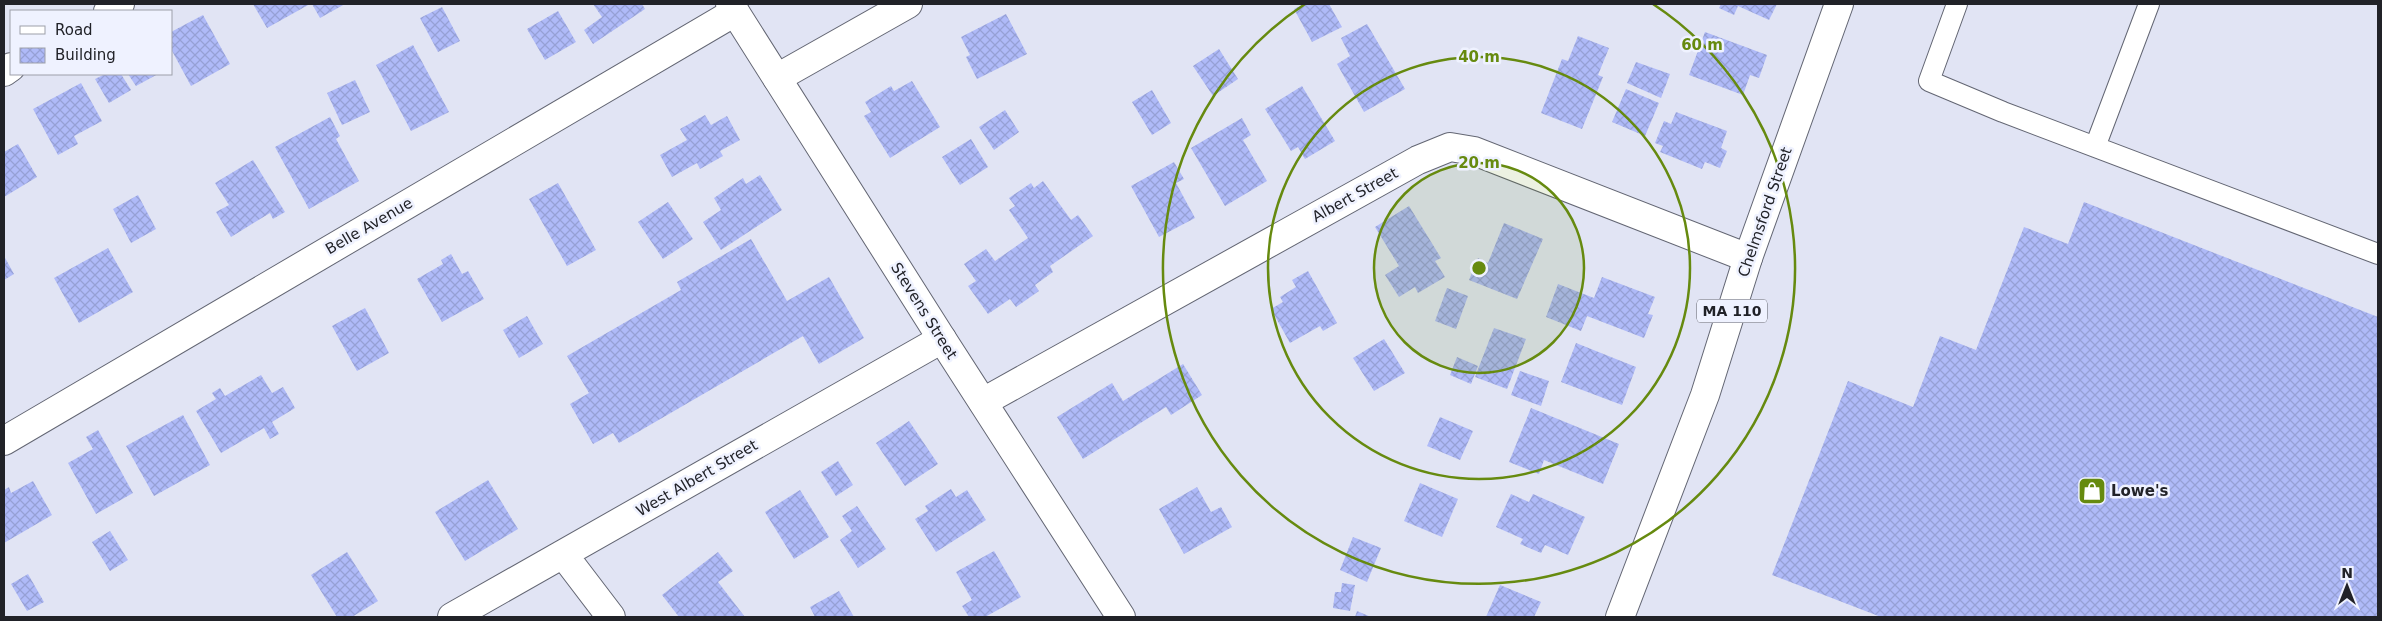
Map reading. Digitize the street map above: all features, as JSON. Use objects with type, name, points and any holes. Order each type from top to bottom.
[{"type":"street","points":[[777,78],[908,4]]},
{"type":"street","name":"Chelmsford Street","points":[[1620,617],[1705,395],[1748,258],[1839,4]]},
{"type":"street","name":"Stevens Street","points":[[733,8],[982,402],[1121,617]]},
{"type":"street","name":"Belle Avenue","points":[[4,441],[733,8]]},
{"type":"street","name":"Albert Street","points":[[982,402],[1418,160],[1450,147],[1474,151],[1748,258]]},
{"type":"street","name":"West Albert Street","points":[[452,617],[942,339]]},
{"type":"street","points":[[563,554],[612,617]]},
{"type":"lane","points":[[1957,4],[1928,80],[2095,147],[2378,254]]},
{"type":"lane","points":[[2095,147],[2149,4]]},
{"type":"building","points":[[253,4],[310,4],[267,28]]},
{"type":"building","points":[[312,4],[345,4],[320,18]]},
{"type":"building","points":[[593,4],[642,4],[645,9],[593,44],[584,30],[602,17]]},
{"type":"building","points":[[1304,4],[1329,4],[1342,27],[1312,42],[1294,9]]},
{"type":"building","points":[[1721,4],[1777,4],[1769,20],[1738,6],[1734,15],[1719,8]]},
{"type":"building","points":[[442,7],[460,41],[438,52],[420,18]]},
{"type":"building","points":[[558,11],[576,42],[545,60],[527,29]]},
{"type":"building","points":[[1006,14],[1027,54],[977,79],[966,57],[970,55],[961,37]]},
{"type":"building","points":[[203,15],[230,64],[191,86],[172,51],[172,31]]},
{"type":"building","points":[[1367,24],[1405,89],[1364,112],[1337,64],[1350,56],[1341,38]]},
{"type":"building","points":[[1705,32],[1767,55],[1759,78],[1750,75],[1743,95],[1689,75]]},
{"type":"building","points":[[1578,36],[1609,48],[1598,75],[1603,77],[1582,129],[1541,113],[1562,59],[1568,61]]},
{"type":"building","points":[[413,45],[449,112],[411,131],[376,65]]},
{"type":"building","points":[[1219,49],[1238,79],[1213,96],[1193,66]]},
{"type":"building","points":[[1636,62],[1670,74],[1661,98],[1627,83]]},
{"type":"building","points":[[103,75],[122,75],[131,90],[109,103],[95,79]]},
{"type":"building","points":[[129,75],[156,75],[136,86]]},
{"type":"building","points":[[355,80],[370,112],[342,125],[327,93]]},
{"type":"building","points":[[912,81],[940,127],[890,158],[864,116],[871,112],[865,102],[891,86],[894,91]]},
{"type":"building","points":[[81,83],[102,121],[74,136],[78,144],[58,155],[33,109]]},
{"type":"building","points":[[1302,86],[1335,141],[1305,159],[1298,147],[1291,151],[1265,109]]},
{"type":"building","points":[[1626,89],[1659,103],[1645,136],[1612,122]]},
{"type":"building","points":[[1152,90],[1171,123],[1152,135],[1132,102]]},
{"type":"building","points":[[1005,110],[1019,132],[994,150],[979,127]]},
{"type":"building","points":[[1676,112],[1727,131],[1721,148],[1727,151],[1720,168],[1705,162],[1702,169],[1660,152],[1663,146],[1655,143],[1664,121],[1671,124]]},
{"type":"building","points":[[705,115],[711,125],[727,116],[740,140],[720,151],[723,156],[700,169],[697,163],[672,177],[660,155],[687,140],[680,129]]},
{"type":"building","points":[[330,117],[340,136],[336,139],[359,181],[309,209],[275,147]]},
{"type":"building","points":[[1242,118],[1251,135],[1243,140],[1267,181],[1225,206],[1191,148]]},
{"type":"building","points":[[971,139],[988,167],[960,185],[942,157]]},
{"type":"building","points":[[18,144],[37,177],[4,197],[4,152]]},
{"type":"building","points":[[253,160],[285,212],[273,219],[270,213],[231,237],[216,212],[229,205],[215,183]]},
{"type":"building","points":[[1174,162],[1184,179],[1176,183],[1195,218],[1159,237],[1131,186]]},
{"type":"building","points":[[760,175],[782,210],[721,250],[703,222],[721,210],[714,198],[743,178],[746,184]]},
{"type":"building","points":[[1043,181],[1071,220],[1078,215],[1093,236],[1050,266],[1053,272],[1035,285],[1039,291],[1016,307],[1010,299],[988,314],[968,286],[976,281],[964,264],[986,249],[995,261],[1028,238],[1009,210],[1015,206],[1009,198],[1031,183],[1034,188]]},
{"type":"building","points":[[558,183],[596,250],[567,266],[529,199]]},
{"type":"building","points":[[138,195],[156,229],[131,243],[113,209]]},
{"type":"building","points":[[668,202],[693,239],[663,259],[638,222]]},
{"type":"building","name":"Lowe's","points":[[2084,202],[2378,317],[2378,617],[1881,617],[1772,575],[1848,381],[1913,407],[1940,336],[1976,350],[2024,227],[2068,244]]},
{"type":"building","points":[[1409,206],[1441,258],[1435,261],[1445,277],[1418,293],[1415,287],[1399,297],[1385,275],[1399,266],[1375,227]]},
{"type":"building","points":[[1504,223],[1543,239],[1517,299],[1469,280],[1478,258],[1488,263]]},
{"type":"building","points":[[751,239],[787,301],[829,277],[864,338],[819,364],[803,336],[619,443],[613,433],[593,444],[570,404],[589,393],[567,356],[681,290],[677,282]]},
{"type":"building","points":[[108,248],[133,292],[79,323],[54,278]]},
{"type":"building","points":[[451,254],[462,274],[468,271],[484,299],[442,322],[417,279],[443,264],[441,260]]},
{"type":"building","points":[[4,256],[14,274],[4,280]]},
{"type":"building","points":[[1308,271],[1337,323],[1323,331],[1320,326],[1290,343],[1271,309],[1283,302],[1280,297],[1296,287],[1292,280]]},
{"type":"building","points":[[1602,277],[1655,297],[1648,314],[1653,315],[1644,338],[1587,316],[1581,331],[1546,317],[1558,284],[1594,298]]},
{"type":"building","points":[[1447,288],[1468,296],[1456,329],[1435,321]]},
{"type":"building","points":[[365,308],[389,353],[357,371],[332,326]]},
{"type":"building","points":[[527,316],[543,344],[519,358],[503,330]]},
{"type":"building","points":[[1494,328],[1526,339],[1507,389],[1475,377]]},
{"type":"building","points":[[1384,339],[1405,373],[1374,391],[1353,358]]},
{"type":"building","points":[[1576,343],[1636,367],[1622,405],[1561,382]]},
{"type":"building","points":[[1457,357],[1478,366],[1471,384],[1450,375]]},
{"type":"building","points":[[1183,364],[1202,395],[1171,415],[1166,407],[1083,459],[1057,417],[1112,383],[1123,401]]},
{"type":"building","points":[[1520,371],[1549,381],[1541,406],[1511,395]]},
{"type":"building","points":[[261,375],[272,393],[283,387],[295,408],[272,422],[279,434],[270,439],[264,428],[221,453],[196,411],[216,399],[212,393],[220,388],[225,396]]},
{"type":"building","points":[[1531,408],[1619,444],[1603,484],[1544,460],[1539,474],[1509,462]]},
{"type":"building","points":[[183,415],[210,465],[154,496],[126,446]]},
{"type":"building","points":[[1440,417],[1473,431],[1460,460],[1427,446]]},
{"type":"building","points":[[909,421],[938,464],[905,486],[876,443]]},
{"type":"building","points":[[98,430],[133,493],[96,514],[68,463],[93,449],[86,437]]},
{"type":"building","points":[[838,461],[853,485],[836,496],[821,472]]},
{"type":"building","points":[[488,480],[518,529],[465,561],[435,512]]},
{"type":"building","points":[[33,481],[52,515],[4,543],[4,490],[9,487],[11,493]]},
{"type":"building","points":[[1420,483],[1458,499],[1442,537],[1404,521]]},
{"type":"building","points":[[1197,487],[1211,512],[1221,507],[1232,527],[1184,554],[1159,509]]},
{"type":"building","points":[[951,489],[956,497],[967,490],[986,520],[936,552],[915,519],[928,511],[925,506]]},
{"type":"building","points":[[800,490],[829,537],[794,559],[765,512]]},
{"type":"building","points":[[1511,494],[1529,502],[1533,494],[1585,517],[1568,555],[1545,545],[1541,553],[1520,544],[1523,539],[1496,527]]},
{"type":"building","points":[[857,506],[886,549],[858,568],[840,540],[852,531],[842,516]]},
{"type":"building","points":[[110,531],[128,560],[110,571],[92,542]]},
{"type":"building","points":[[1353,537],[1381,548],[1367,582],[1340,570]]},
{"type":"building","points":[[994,551],[1021,597],[985,617],[969,617],[962,606],[972,600],[956,572]]},
{"type":"building","points":[[347,552],[378,601],[352,617],[337,617],[311,575]]},
{"type":"building","points":[[718,552],[733,571],[718,582],[745,617],[679,617],[662,595]]},
{"type":"building","points":[[28,574],[44,602],[27,611],[11,584]]},
{"type":"building","points":[[1342,583],[1355,585],[1350,611],[1333,608],[1335,592],[1341,592]]},
{"type":"building","points":[[1500,585],[1541,602],[1534,617],[1486,617]]},
{"type":"building","points":[[839,591],[854,617],[815,617],[810,607]]},
{"type":"building","points":[[1357,611],[1371,617],[1355,617]]},
{"type":"place","name":"Lowe's","points":[[2092,491]]}]
